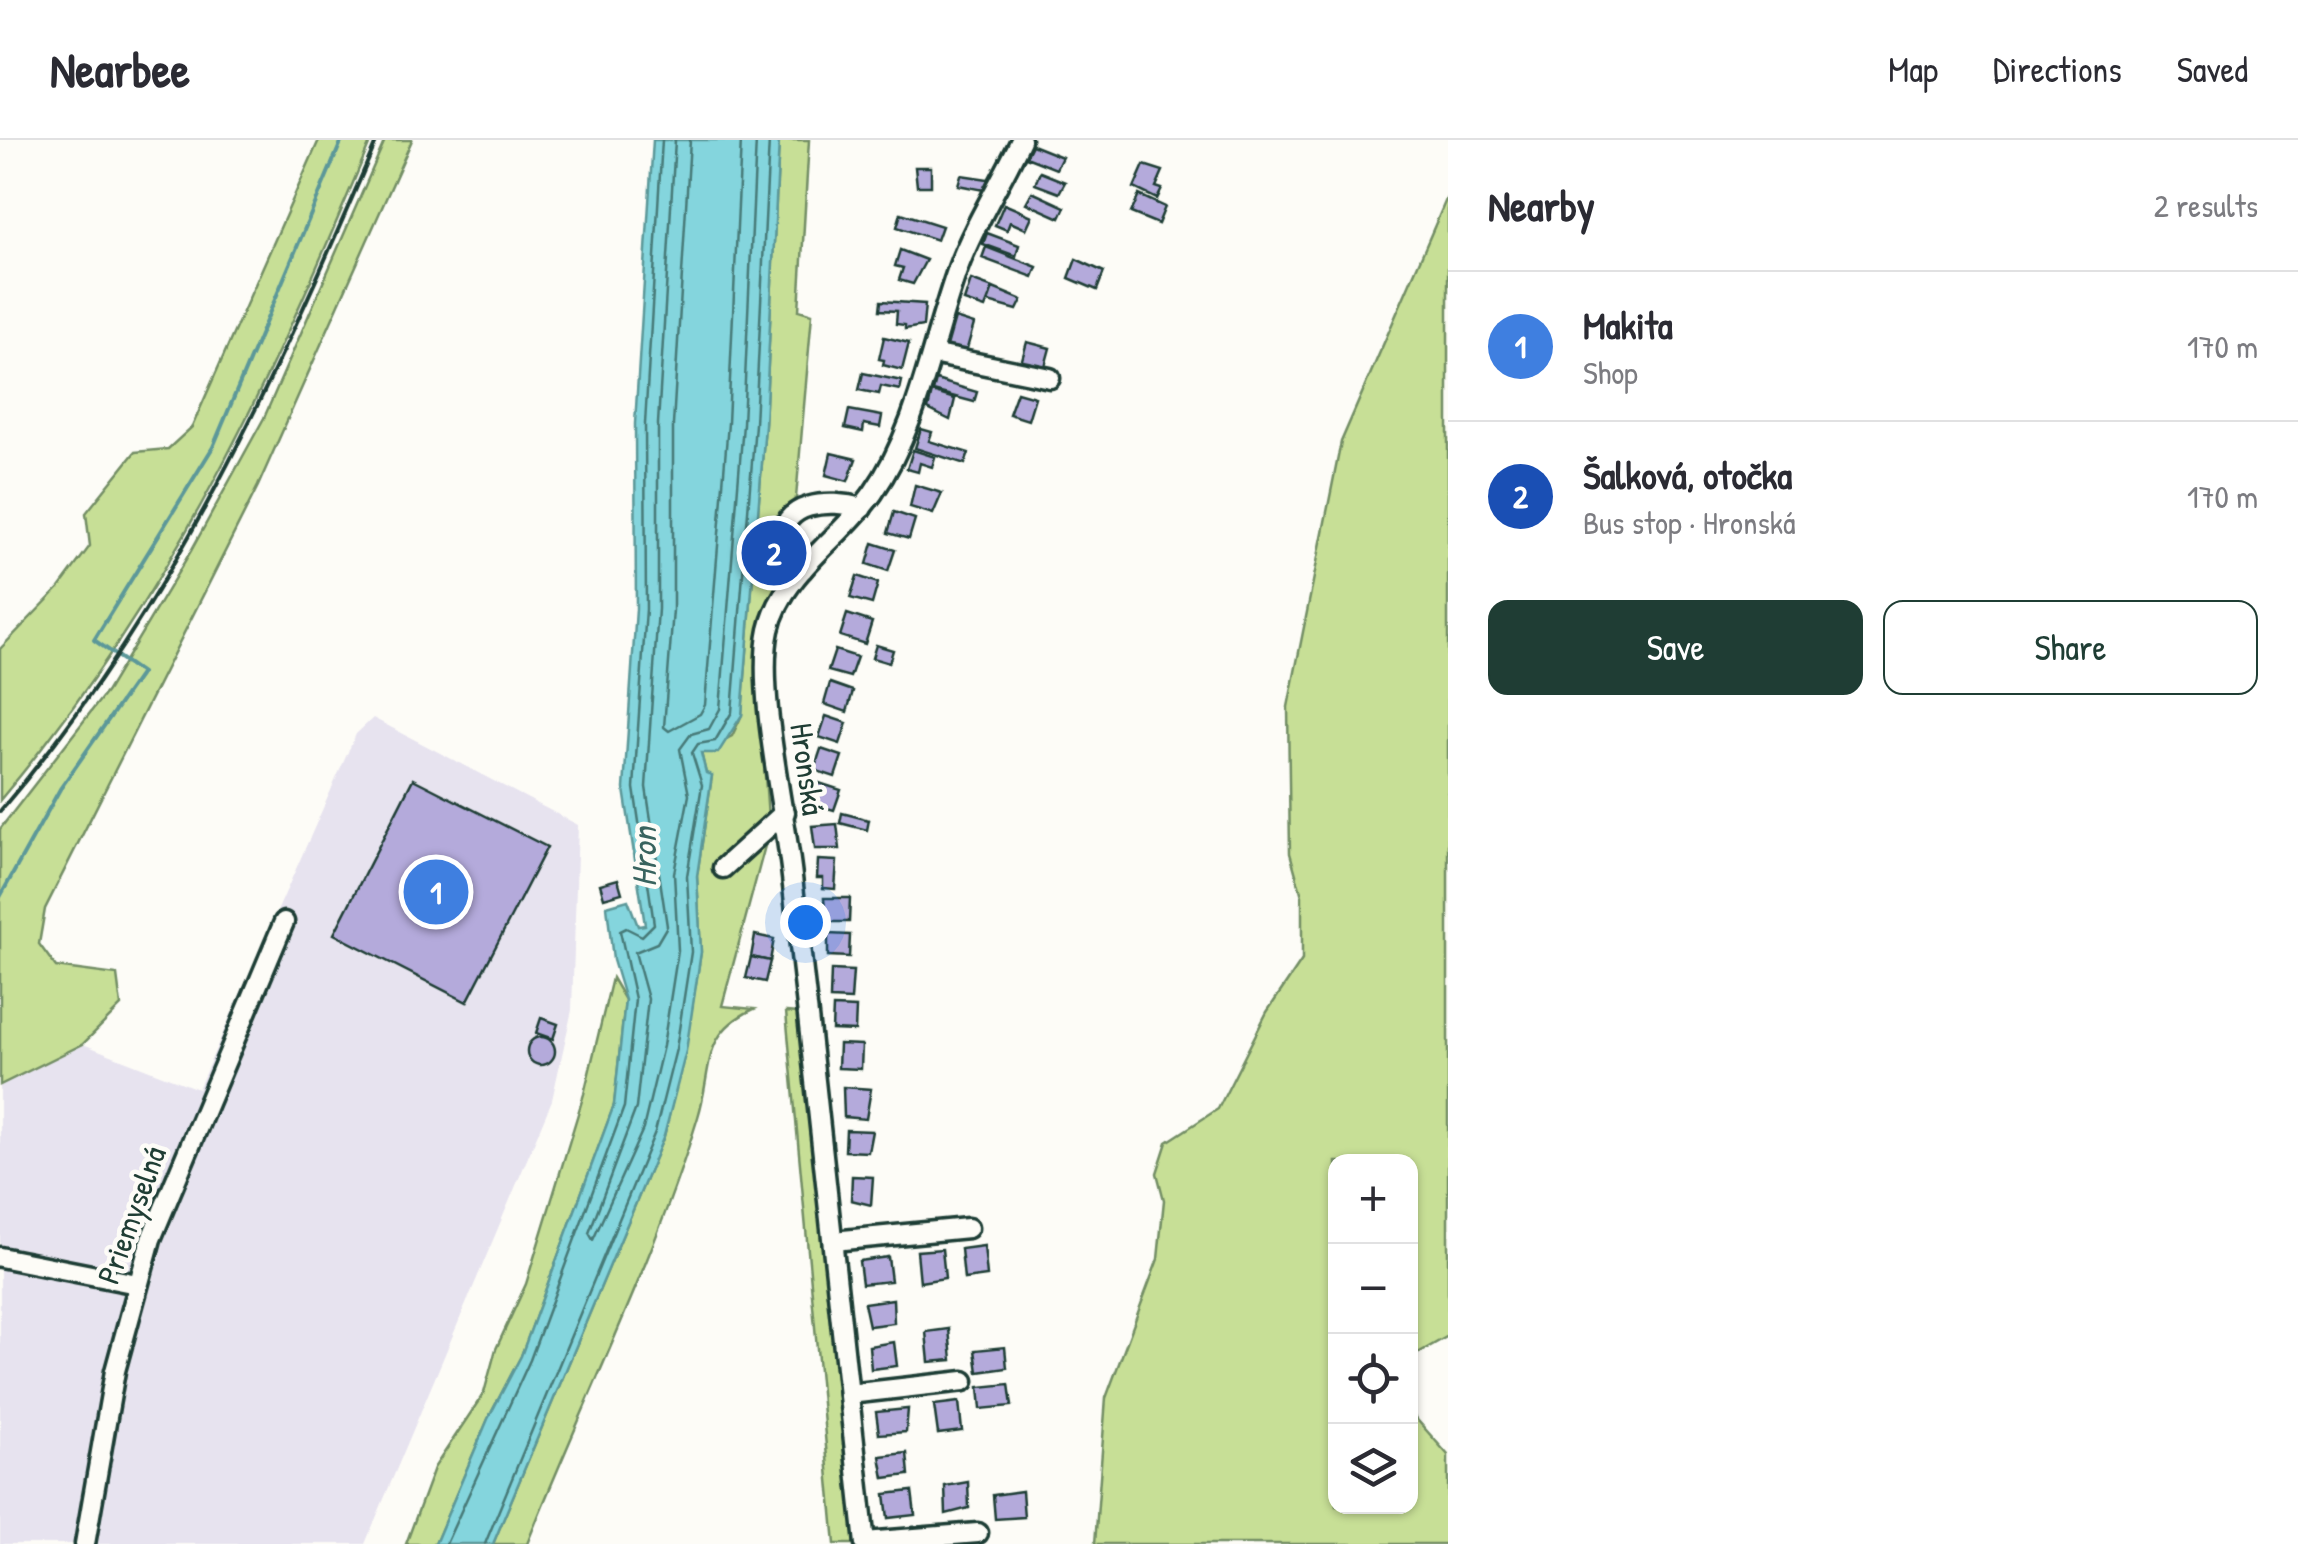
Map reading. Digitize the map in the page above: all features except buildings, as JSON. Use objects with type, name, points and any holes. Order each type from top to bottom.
[{"type":"street","name":"Hronská","points":[[978,1533],[865,1543],[784,812],[767,693],[766,648],[775,611],[803,569],[862,508],[903,440],[959,265],[1022,140]]},
{"type":"street","points":[[932,354],[1050,378]]},
{"type":"street","points":[[803,569],[781,545],[780,534],[791,516],[830,502],[862,508]]},
{"type":"street","points":[[723,868],[784,812]]},
{"type":"street","name":"Priemyselná","points":[[84,1544],[114,1371],[137,1284],[165,1200],[284,922]]},
{"type":"street","points":[[833,1241],[968,1228]]},
{"type":"street","points":[[0,1257],[137,1284]]},
{"type":"street","points":[[850,1394],[964,1381]]},
{"type":"shaded area","points":[[373,718],[578,825],[572,1010],[552,1100],[365,1544],[0,1544],[0,1085],[83,1044],[198,1089],[356,734]]},
{"type":"green space","points":[[319,140],[371,140],[254,402],[212,485],[116,646],[0,800],[0,649],[59,588],[90,546],[86,513],[135,452],[168,449],[192,427]]},
{"type":"green space","points":[[385,140],[412,140],[258,486],[45,909],[39,944],[56,967],[117,975],[121,1006],[83,1044],[0,1085],[0,829],[107,691],[191,551],[264,418]]},
{"type":"green space","points":[[779,140],[809,140],[799,310],[812,314],[796,498],[777,517],[770,540],[789,574],[772,597],[762,626],[757,665],[769,831],[722,1006],[754,1009],[725,1029],[711,1054],[698,1117],[660,1226],[527,1544],[493,1544],[664,1136],[685,1051],[701,952],[697,876],[712,776],[706,774],[701,752],[732,736],[742,715],[765,425]]},
{"type":"green space","points":[[1448,195],[1448,1336],[1418,1353],[1418,1154],[1328,1154],[1328,1514],[1418,1514],[1418,1421],[1448,1455],[1448,1544],[1095,1544],[1106,1398],[1158,1259],[1164,1200],[1157,1173],[1167,1142],[1218,1109],[1267,1012],[1302,960],[1302,896],[1290,853],[1288,707],[1341,442]]},
{"type":"green space","points":[[612,978],[625,1000],[614,1105],[521,1356],[488,1419],[435,1544],[406,1544],[434,1468],[484,1393],[496,1349],[526,1284],[584,1094]]},
{"type":"green space","points":[[786,1012],[797,1013],[825,1233],[856,1544],[835,1544]]},
{"type":"water","name":"Hron","points":[[653,140],[779,140],[765,425],[742,715],[718,753],[701,753],[706,773],[712,775],[697,876],[701,952],[686,1051],[664,1136],[493,1544],[435,1544],[488,1419],[521,1356],[614,1105],[625,1000],[613,960],[607,906],[628,900],[638,926],[645,925],[624,789],[636,609],[635,424]]},
{"type":"waterway","points":[[0,897],[60,789],[141,673],[94,640],[213,447],[342,140]]},
{"type":"railway","points":[[0,811],[61,735],[167,574],[258,405],[377,140]]},
{"type":"place","name":"Šalková, otočka","points":[[774,553]]},
{"type":"place","name":"Makita","points":[[436,892]]}]
